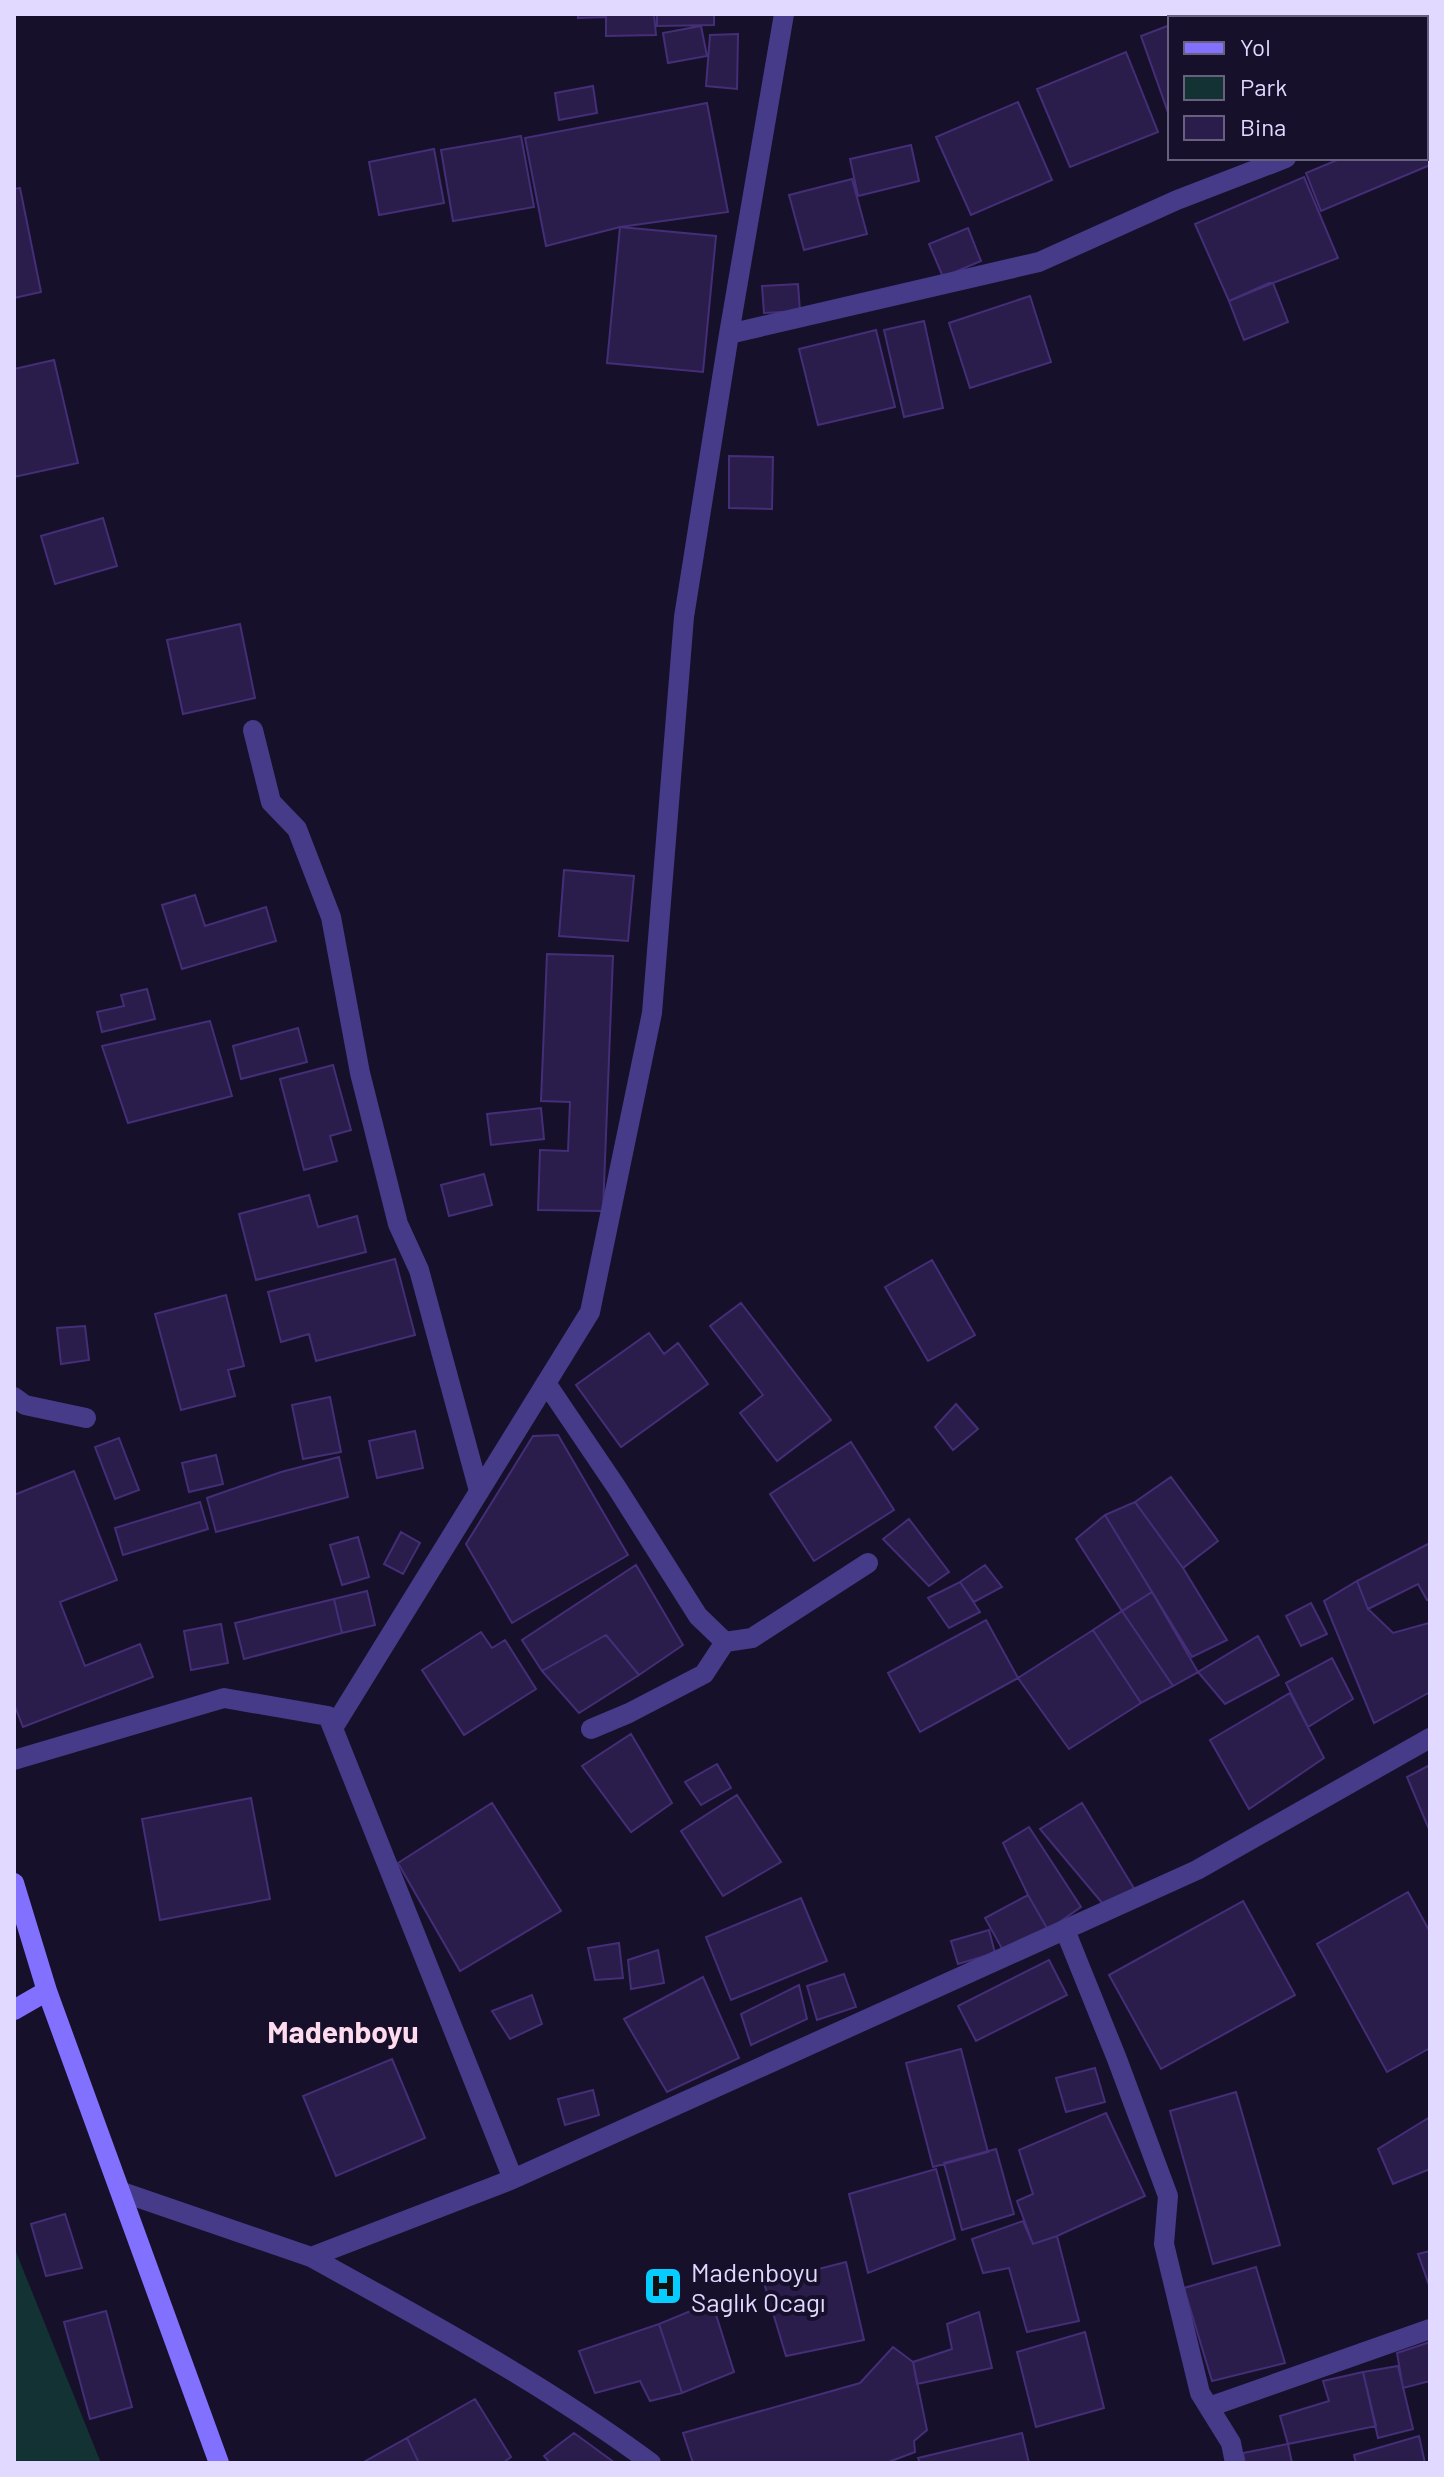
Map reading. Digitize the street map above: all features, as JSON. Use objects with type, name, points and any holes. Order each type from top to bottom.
[{"type":"street","points":[[333,1728],[590,1312],[652,1013],[684,617],[784,14]]},
{"type":"street","points":[[729,334],[1039,262],[1177,200],[1281,160]]},
{"type":"street","points":[[253,730],[271,802],[297,829],[331,917],[360,1073],[398,1224],[419,1270],[479,1491]]},
{"type":"street","points":[[546,1383],[698,1616],[725,1642]]},
{"type":"street","points":[[14,1397],[25,1405],[86,1418]]},
{"type":"street","points":[[591,1729],[704,1674],[725,1642],[752,1638],[868,1563]]},
{"type":"street","points":[[14,1760],[224,1698],[328,1716],[513,2179]]},
{"type":"street","points":[[311,2257],[513,2179],[1197,1870],[1430,1738]]},
{"type":"street","points":[[14,1883],[47,1991],[219,2463]]},
{"type":"street","points":[[1065,1930],[1168,2196],[1164,2244],[1200,2393],[1231,2443],[1235,2463]]},
{"type":"street","points":[[14,2010],[47,1991]]},
{"type":"street","points":[[122,2192],[311,2257],[490,2356],[603,2427],[651,2463]]},
{"type":"street","points":[[1209,2407],[1430,2329]]},
{"type":"green space","points":[[14,2247],[101,2463],[14,2463]]},
{"type":"building","points":[[578,14],[654,14],[656,35],[606,36],[606,17],[578,18]]},
{"type":"building","points":[[657,14],[714,14],[714,25],[657,26]]},
{"type":"building","points":[[1430,14],[1430,20],[1428,16],[1242,16]]},
{"type":"building","points":[[701,26],[707,56],[668,63],[663,33]]},
{"type":"building","points":[[1168,26],[1168,112],[1141,36]]},
{"type":"building","points":[[738,34],[737,89],[706,86],[710,35]]},
{"type":"building","points":[[1126,52],[1158,132],[1070,167],[1037,89]]},
{"type":"building","points":[[593,86],[597,113],[559,120],[555,93]]},
{"type":"building","points":[[1018,102],[1052,180],[971,215],[936,137]]},
{"type":"building","points":[[707,103],[728,212],[620,227],[546,246],[525,138]]},
{"type":"building","points":[[521,136],[534,207],[453,221],[441,150]]},
{"type":"building","points":[[1428,144],[1430,149],[1430,165],[1321,211],[1306,173],[1337,160],[1428,160]]},
{"type":"building","points":[[911,145],[919,181],[858,196],[850,159]]},
{"type":"building","points":[[434,149],[444,203],[379,215],[369,162]]},
{"type":"building","points":[[1304,177],[1338,258],[1229,301],[1195,224]]},
{"type":"building","points":[[852,179],[867,234],[804,250],[789,195]]},
{"type":"building","points":[[20,188],[41,292],[14,298],[14,189]]},
{"type":"building","points":[[620,227],[716,236],[703,372],[607,363]]},
{"type":"building","points":[[968,228],[981,261],[943,277],[929,244]]},
{"type":"building","points":[[1273,283],[1288,322],[1244,340],[1229,301]]},
{"type":"building","points":[[798,284],[800,311],[764,313],[762,286]]},
{"type":"building","points":[[1030,296],[1051,362],[970,388],[949,323]]},
{"type":"building","points":[[924,321],[943,408],[904,417],[884,330]]},
{"type":"building","points":[[876,330],[895,407],[818,425],[799,349]]},
{"type":"building","points":[[54,360],[78,463],[14,477],[14,369]]},
{"type":"building","points":[[729,456],[773,457],[772,509],[729,508]]},
{"type":"building","points":[[103,518],[117,566],[55,584],[41,536]]},
{"type":"building","points":[[240,624],[255,698],[183,714],[167,640]]},
{"type":"building","points":[[564,870],[634,876],[628,941],[559,936]]},
{"type":"building","points":[[195,895],[205,926],[266,907],[276,941],[182,969],[162,905]]},
{"type":"building","points":[[547,954],[613,956],[603,1211],[538,1210],[540,1150],[568,1151],[570,1102],[541,1101]]},
{"type":"building","points":[[147,989],[155,1019],[102,1032],[97,1012],[124,1006],[121,995]]},
{"type":"building","points":[[210,1021],[232,1096],[128,1123],[102,1046]]},
{"type":"building","points":[[298,1028],[307,1062],[241,1079],[233,1046]]},
{"type":"building","points":[[333,1065],[351,1130],[330,1136],[337,1161],[304,1170],[280,1079]]},
{"type":"building","points":[[541,1108],[544,1139],[491,1145],[487,1114]]},
{"type":"building","points":[[484,1174],[492,1205],[449,1216],[441,1185]]},
{"type":"building","points":[[309,1195],[318,1227],[357,1216],[366,1252],[256,1280],[239,1214]]},
{"type":"building","points":[[395,1259],[415,1335],[316,1361],[309,1334],[281,1342],[268,1292]]},
{"type":"building","points":[[932,1260],[975,1335],[928,1361],[885,1287]]},
{"type":"building","points":[[226,1295],[244,1366],[228,1370],[235,1396],[181,1410],[155,1314]]},
{"type":"building","points":[[741,1303],[831,1420],[777,1461],[740,1413],[763,1395],[710,1326]]},
{"type":"building","points":[[85,1326],[89,1360],[61,1364],[57,1328]]},
{"type":"building","points":[[649,1333],[664,1354],[678,1343],[708,1384],[621,1447],[576,1385]]},
{"type":"building","points":[[330,1397],[341,1452],[303,1459],[292,1405]]},
{"type":"building","points":[[956,1404],[978,1429],[953,1450],[935,1427]]},
{"type":"building","points":[[415,1431],[423,1468],[377,1478],[369,1441]]},
{"type":"building","points":[[558,1435],[628,1555],[512,1623],[466,1544],[533,1436]]},
{"type":"building","points":[[119,1438],[139,1490],[115,1499],[95,1447]]},
{"type":"building","points":[[851,1442],[894,1510],[814,1561],[770,1494]]},
{"type":"building","points":[[216,1455],[223,1484],[189,1492],[182,1463]]},
{"type":"building","points":[[339,1457],[348,1497],[216,1532],[207,1498],[281,1472]]},
{"type":"building","points":[[74,1471],[117,1580],[60,1602],[85,1666],[140,1644],[153,1677],[23,1727],[14,1704],[14,1495]]},
{"type":"building","points":[[1171,1477],[1218,1541],[1183,1568],[1135,1502]]},
{"type":"building","points":[[200,1502],[208,1529],[123,1555],[115,1528]]},
{"type":"building","points":[[1135,1502],[1183,1568],[1227,1640],[1192,1657],[1105,1515]]},
{"type":"building","points":[[1105,1515],[1152,1592],[1122,1611],[1076,1539]]},
{"type":"building","points":[[909,1519],[949,1572],[929,1586],[883,1539]]},
{"type":"building","points":[[401,1532],[420,1543],[403,1574],[384,1564]]},
{"type":"building","points":[[358,1537],[369,1577],[342,1585],[330,1545]]},
{"type":"building","points":[[1430,1543],[1430,1598],[1427,1600],[1418,1584],[1368,1609],[1357,1581]]},
{"type":"building","points":[[636,1565],[683,1645],[639,1675],[606,1635],[542,1671],[522,1640]]},
{"type":"building","points":[[985,1565],[1002,1587],[974,1602],[960,1582]]},
{"type":"building","points":[[1357,1581],[1368,1609],[1393,1633],[1429,1623],[1430,1626],[1430,1692],[1374,1723],[1324,1601]]},
{"type":"building","points":[[960,1582],[980,1612],[949,1628],[928,1598]]},
{"type":"building","points":[[367,1591],[375,1625],[342,1633],[334,1599]]},
{"type":"building","points":[[1152,1592],[1198,1672],[1173,1686],[1122,1611]]},
{"type":"building","points":[[334,1599],[342,1633],[244,1659],[235,1623]]},
{"type":"building","points":[[1311,1603],[1327,1634],[1301,1646],[1286,1616]]},
{"type":"building","points":[[1122,1611],[1173,1686],[1141,1703],[1093,1630]]},
{"type":"building","points":[[986,1620],[1018,1678],[920,1732],[888,1673]]},
{"type":"building","points":[[221,1624],[228,1663],[191,1670],[184,1631]]},
{"type":"building","points":[[1093,1630],[1141,1703],[1069,1749],[1018,1678]]},
{"type":"building","points":[[481,1632],[492,1648],[505,1640],[536,1689],[464,1735],[422,1670]]},
{"type":"building","points":[[606,1635],[639,1675],[579,1713],[542,1671]]},
{"type":"building","points":[[1258,1636],[1279,1675],[1225,1704],[1198,1672]]},
{"type":"building","points":[[1332,1658],[1353,1699],[1308,1727],[1286,1683]]},
{"type":"building","points":[[1290,1693],[1324,1758],[1249,1809],[1210,1740]]},
{"type":"building","points":[[631,1734],[672,1803],[631,1832],[582,1766]]},
{"type":"building","points":[[717,1764],[731,1788],[701,1805],[685,1782]]},
{"type":"building","points":[[1430,1765],[1430,1825],[1428,1827],[1407,1777]]},
{"type":"building","points":[[737,1795],[781,1862],[723,1896],[681,1831]]},
{"type":"building","points":[[251,1798],[270,1899],[160,1920],[142,1819]]},
{"type":"building","points":[[492,1803],[561,1911],[460,1971],[398,1863]]},
{"type":"building","points":[[1082,1803],[1135,1890],[1103,1904],[1040,1829]]},
{"type":"building","points":[[1029,1827],[1081,1907],[1048,1930],[1003,1843]]},
{"type":"building","points":[[1408,1892],[1430,1932],[1430,2048],[1387,2072],[1317,1944]]},
{"type":"building","points":[[1028,1895],[1048,1930],[1005,1954],[985,1918]]},
{"type":"building","points":[[801,1898],[827,1961],[731,2000],[706,1937]]},
{"type":"building","points":[[1243,1901],[1295,1995],[1161,2069],[1109,1975]]},
{"type":"building","points":[[989,1930],[995,1953],[958,1964],[951,1941]]},
{"type":"building","points":[[619,1943],[623,1978],[595,1980],[588,1948]]},
{"type":"building","points":[[658,1950],[664,1983],[631,1989],[628,1960]]},
{"type":"building","points":[[1049,1960],[1067,1995],[976,2041],[958,2006]]},
{"type":"building","points":[[844,1974],[856,2007],[817,2020],[807,1986]]},
{"type":"building","points":[[703,1977],[739,2058],[667,2092],[624,2019]]},
{"type":"building","points":[[799,1985],[807,2019],[751,2045],[741,2014]]},
{"type":"building","points":[[532,1995],[542,2024],[510,2039],[492,2011]]},
{"type":"building","points":[[961,2049],[988,2152],[933,2167],[906,2063]]},
{"type":"building","points":[[392,2059],[425,2138],[336,2176],[303,2096]]},
{"type":"building","points":[[1095,2068],[1105,2102],[1066,2112],[1056,2078]]},
{"type":"building","points":[[593,2090],[599,2115],[565,2125],[558,2099]]},
{"type":"building","points":[[1236,2092],[1280,2245],[1213,2264],[1170,2111]]},
{"type":"building","points":[[1106,2113],[1145,2196],[1033,2244],[1017,2201],[1033,2194],[1019,2150]]},
{"type":"building","points":[[1430,2117],[1430,2169],[1393,2184],[1378,2149]]},
{"type":"building","points":[[996,2149],[1014,2214],[962,2230],[944,2163]]},
{"type":"building","points":[[936,2169],[955,2239],[868,2273],[849,2194]]},
{"type":"building","points":[[65,2214],[82,2268],[46,2276],[31,2224]]},
{"type":"building","points":[[1023,2221],[1033,2244],[1057,2236],[1079,2321],[1027,2332],[1009,2268],[983,2273],[972,2239]]},
{"type":"building","points":[[1430,2251],[1430,2288],[1418,2254]]},
{"type":"building","points":[[846,2262],[864,2340],[786,2356],[764,2283]]},
{"type":"building","points":[[1256,2267],[1285,2363],[1212,2381],[1184,2288]]},
{"type":"building","points":[[712,2302],[734,2372],[682,2393],[659,2324]]},
{"type":"building","points":[[106,2311],[132,2407],[90,2419],[64,2322]]},
{"type":"building","points":[[979,2312],[992,2368],[917,2384],[913,2362],[952,2349],[947,2324]]},
{"type":"building","points":[[659,2324],[682,2393],[650,2401],[640,2381],[595,2393],[579,2351]]},
{"type":"building","points":[[1085,2332],[1104,2408],[1036,2427],[1017,2352]]},
{"type":"building","points":[[1430,2342],[1430,2381],[1403,2388],[1397,2353]]},
{"type":"building","points":[[893,2347],[913,2362],[927,2430],[914,2441],[915,2452],[886,2463],[693,2463],[683,2433],[860,2383]]},
{"type":"building","points":[[1398,2366],[1413,2429],[1378,2438],[1363,2372]]},
{"type":"building","points":[[1363,2372],[1376,2426],[1288,2444],[1280,2416],[1329,2401],[1323,2381]]},
{"type":"building","points":[[475,2399],[511,2457],[503,2463],[419,2463],[407,2438]]},
{"type":"building","points":[[574,2433],[615,2463],[550,2463],[544,2456]]},
{"type":"building","points":[[1022,2433],[1029,2463],[920,2463],[918,2458]]},
{"type":"building","points":[[1419,2436],[1425,2463],[1356,2463],[1354,2455]]},
{"type":"building","points":[[407,2438],[419,2463],[362,2463]]},
{"type":"building","points":[[1288,2444],[1292,2463],[1245,2463],[1243,2453]]},
{"type":"place","name":"Madenboyu Saglık Ocagı","points":[[663,2286]]},
{"type":"district","name":"Madenboyu","points":[[343,2031]]}]
